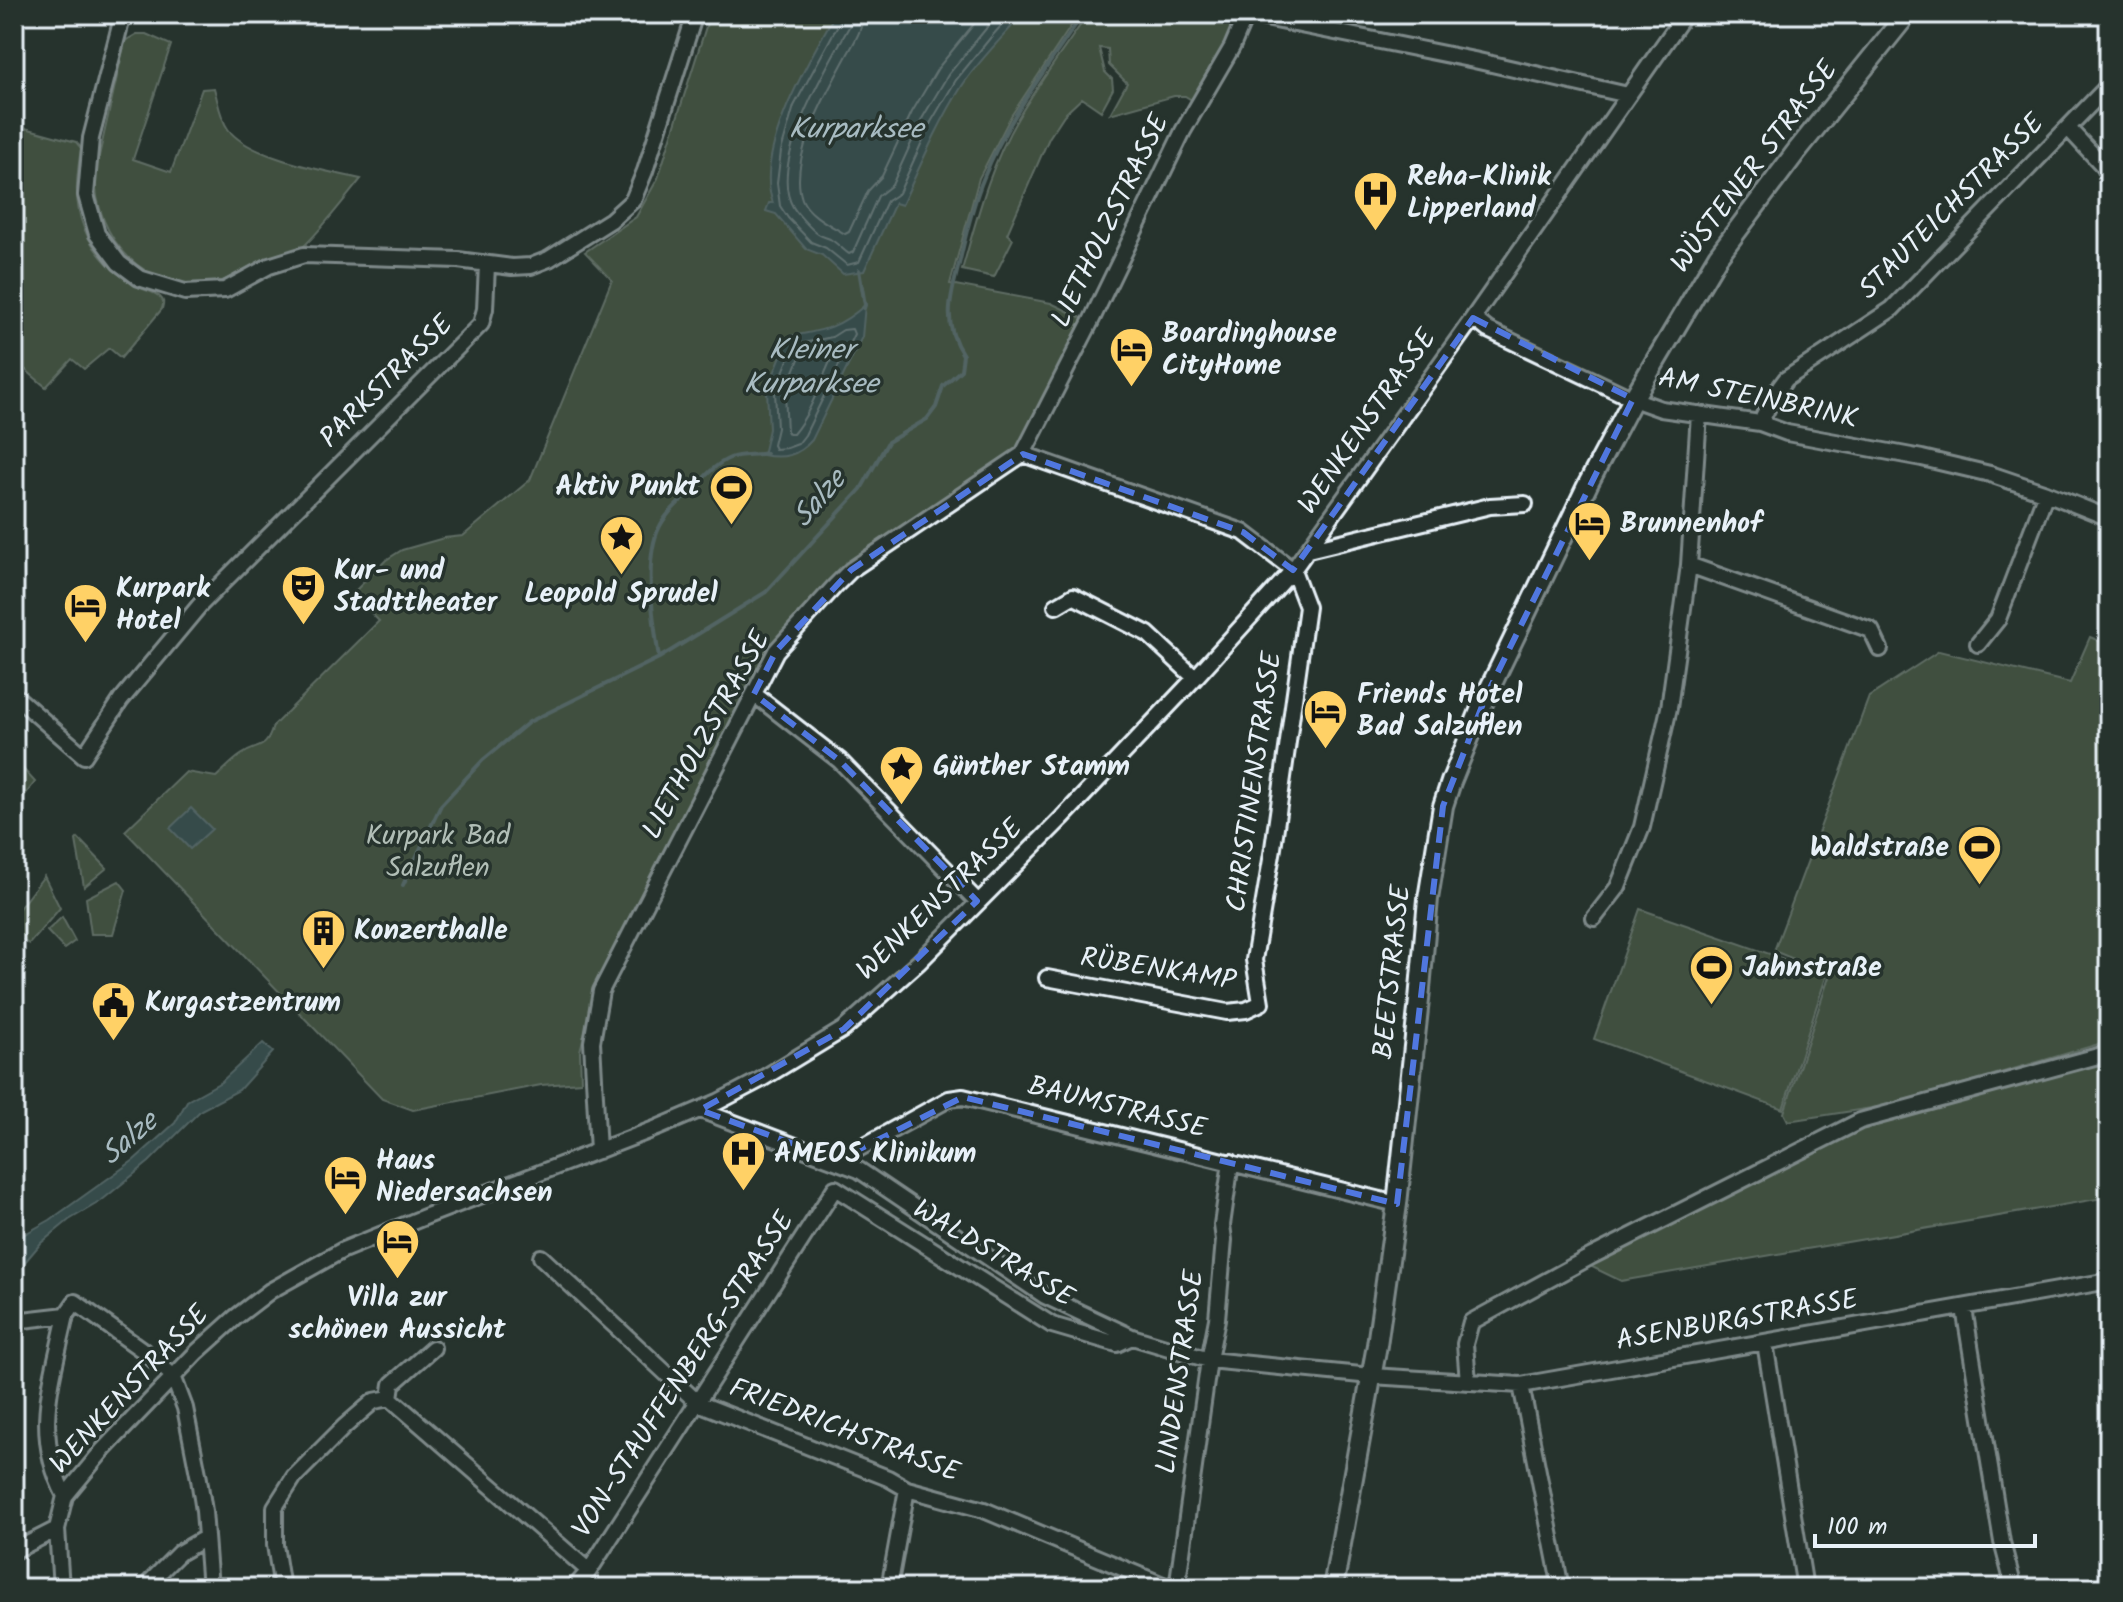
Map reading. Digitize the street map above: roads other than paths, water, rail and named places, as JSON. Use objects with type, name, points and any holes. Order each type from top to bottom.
[{"type":"main road","name":"WÜSTENER STRASSE","points":[[1633,399],[1718,256],[1796,152],[1907,14]]},
{"type":"main road","name":"BEETSTRASSE","points":[[1333,1588],[1371,1376],[1397,1204],[1428,899],[1443,806],[1486,696],[1588,484],[1633,399]]},
{"type":"street","points":[[123,14],[91,138],[86,195],[97,234],[119,263],[139,278],[185,292],[225,290],[269,266],[304,255],[458,260],[512,267],[531,266],[549,259],[611,220],[633,200],[695,14]]},
{"type":"street","points":[[1246,14],[1628,95]]},
{"type":"street","name":"LIETHOLZSTRASSE","points":[[598,1151],[592,1042],[601,991],[776,651],[851,570],[1023,454],[1183,131],[1232,47],[1246,14]]},
{"type":"street","name":"WENKENSTRASSE","points":[[61,1588],[57,1529],[65,1496],[103,1450],[173,1376],[236,1317],[270,1291],[343,1250],[700,1110],[760,1080],[844,1029],[919,962],[1062,818],[1293,570],[1685,14]]},
{"type":"street","name":"STAUTEICHSTRASSE","points":[[1760,423],[1786,379],[1892,309],[2109,85]]},
{"type":"street","points":[[2068,128],[2109,172]]},
{"type":"street","name":"PARKSTRASSE","points":[[14,695],[84,756],[121,700],[200,605],[481,324],[485,309],[487,265]]},
{"type":"street","name":"AM STEINBRINK","points":[[1473,318],[1488,330],[1633,399],[1661,409],[1760,423],[1787,433],[1990,474],[2109,518]]},
{"type":"street","points":[[1594,918],[1618,887],[1642,827],[1669,708],[1689,565],[1699,414]]},
{"type":"street","points":[[1023,454],[1243,532],[1293,570]]},
{"type":"street","points":[[1978,644],[1998,619],[2046,493]]},
{"type":"street","points":[[1308,550],[1490,506],[1525,504]]},
{"type":"street","points":[[1689,565],[1871,630],[1880,649]]},
{"type":"street","name":"CHRISTINENSTRASSE","points":[[1261,1003],[1254,960],[1307,607],[1293,570]]},
{"type":"street","points":[[1056,606],[1073,596],[1148,634],[1195,678]]},
{"type":"street","points":[[754,694],[840,761],[977,901]]},
{"type":"street","name":"RÜBENKAMP","points":[[1047,978],[1227,1012],[1246,1010],[1261,1003]]},
{"type":"street","points":[[1468,1382],[1465,1344],[1471,1322],[1592,1256],[1860,1121],[2109,1053]]},
{"type":"street","name":"BAUMSTRASSE","points":[[838,1160],[956,1097],[1397,1204]]},
{"type":"street","name":"WALDSTRASSE","points":[[700,1110],[859,1170],[1045,1296],[1132,1337],[1209,1360],[1371,1376]]},
{"type":"street","name":"LINDENSTRASSE","points":[[1177,1588],[1217,1319],[1224,1240],[1222,1225],[1231,1162]]},
{"type":"street","name":"WALDSTRASSE","points":[[835,1188],[1052,1325],[1117,1344],[1132,1337]]},
{"type":"street","name":"VON-STAUFFENBERG-STRASSE","points":[[574,1588],[589,1571],[835,1188]]},
{"type":"street","name":"FRIEDRICHSTRASSE","points":[[541,1257],[698,1403],[888,1478],[907,1489],[984,1510],[1170,1588]]},
{"type":"street","name":"ASENBURGSTRASSE","points":[[1371,1376],[1521,1385],[2109,1281]]},
{"type":"street","points":[[1964,1308],[2002,1542],[2014,1588]]},
{"type":"street","points":[[65,1496],[55,1477],[46,1435],[46,1409],[70,1309]]},
{"type":"street","points":[[14,1321],[70,1309],[141,1349],[173,1376],[185,1408],[202,1501],[210,1588]]},
{"type":"street","points":[[1765,1343],[1805,1588]]},
{"type":"street","points":[[390,1398],[392,1384],[433,1348]]},
{"type":"street","points":[[1521,1385],[1561,1588]]},
{"type":"street","points":[[390,1398],[589,1571]]},
{"type":"street","points":[[282,1588],[275,1545],[275,1507],[294,1477],[345,1426],[374,1401],[390,1398]]},
{"type":"street","points":[[889,1588],[907,1489]]},
{"type":"street","points":[[14,1551],[57,1529]]},
{"type":"street","points":[[144,1588],[179,1553],[205,1538]]},
{"type":"water","name":"Kurparksee","points":[[835,14],[1023,14],[962,86],[937,130],[902,205],[895,203],[864,271],[843,274],[822,255],[806,249],[776,214],[766,211],[769,203],[773,203],[769,182],[777,133],[799,80]]},
{"type":"water","name":"Kleiner Kurparksee","points":[[865,305],[862,337],[812,440],[790,455],[763,455],[769,429],[767,391],[788,338],[831,327]]},
{"type":"water","points":[[191,808],[212,829],[190,849],[170,828]]},
{"type":"water","points":[[263,1043],[273,1052],[239,1090],[201,1110],[149,1162],[41,1243],[14,1275],[14,1240],[50,1220],[134,1160],[175,1123],[187,1101],[221,1082]]},
{"type":"waterway","name":"Salze","points":[[403,885],[441,805],[483,760],[529,722],[659,658],[766,592],[861,489],[888,442],[927,419],[936,407],[943,386],[961,370],[963,355],[952,331],[950,309],[967,229],[980,187],[993,155],[1016,114],[1083,14]]},
{"type":"waterway","points":[[859,270],[864,308]]},
{"type":"waterway","points":[[659,658],[651,574],[654,541],[659,528],[665,517],[719,464],[734,456],[766,453]]},
{"type":"place","name":"Reha-Klinik Lipperland","points":[[1376,232]]},
{"type":"place","name":"Boardinghouse CityHome","points":[[1131,389]]},
{"type":"place","name":"Aktiv Punkt","points":[[731,526]]},
{"type":"place","name":"Brunnenhof","points":[[1589,563]]},
{"type":"place","name":"Leopold Sprudel","points":[[621,576]]},
{"type":"place","name":"Kur- und Stadttheater","points":[[303,626]]},
{"type":"place","name":"Kurpark Hotel","points":[[85,644]]},
{"type":"place","name":"Friends Hotel Bad Salzuflen","points":[[1326,750]]},
{"type":"place","name":"Günther Stamm","points":[[902,806]]},
{"type":"place","name":"Waldstraße","points":[[1980,887]]},
{"type":"place","name":"Konzerthalle","points":[[323,970]]},
{"type":"place","name":"Jahnstraße","points":[[1711,1007]]},
{"type":"place","name":"Kurgastzentrum","points":[[114,1042]]},
{"type":"place","name":"AMEOS Klinikum","points":[[743,1193]]},
{"type":"place","name":"Haus Niedersachsen","points":[[345,1216]]},
{"type":"place","name":"Villa zur schönen Aussicht","points":[[397,1280]]},
{"type":"park label","name":"Kurpark Bad Salzuflen","points":[[438,852]]}]
